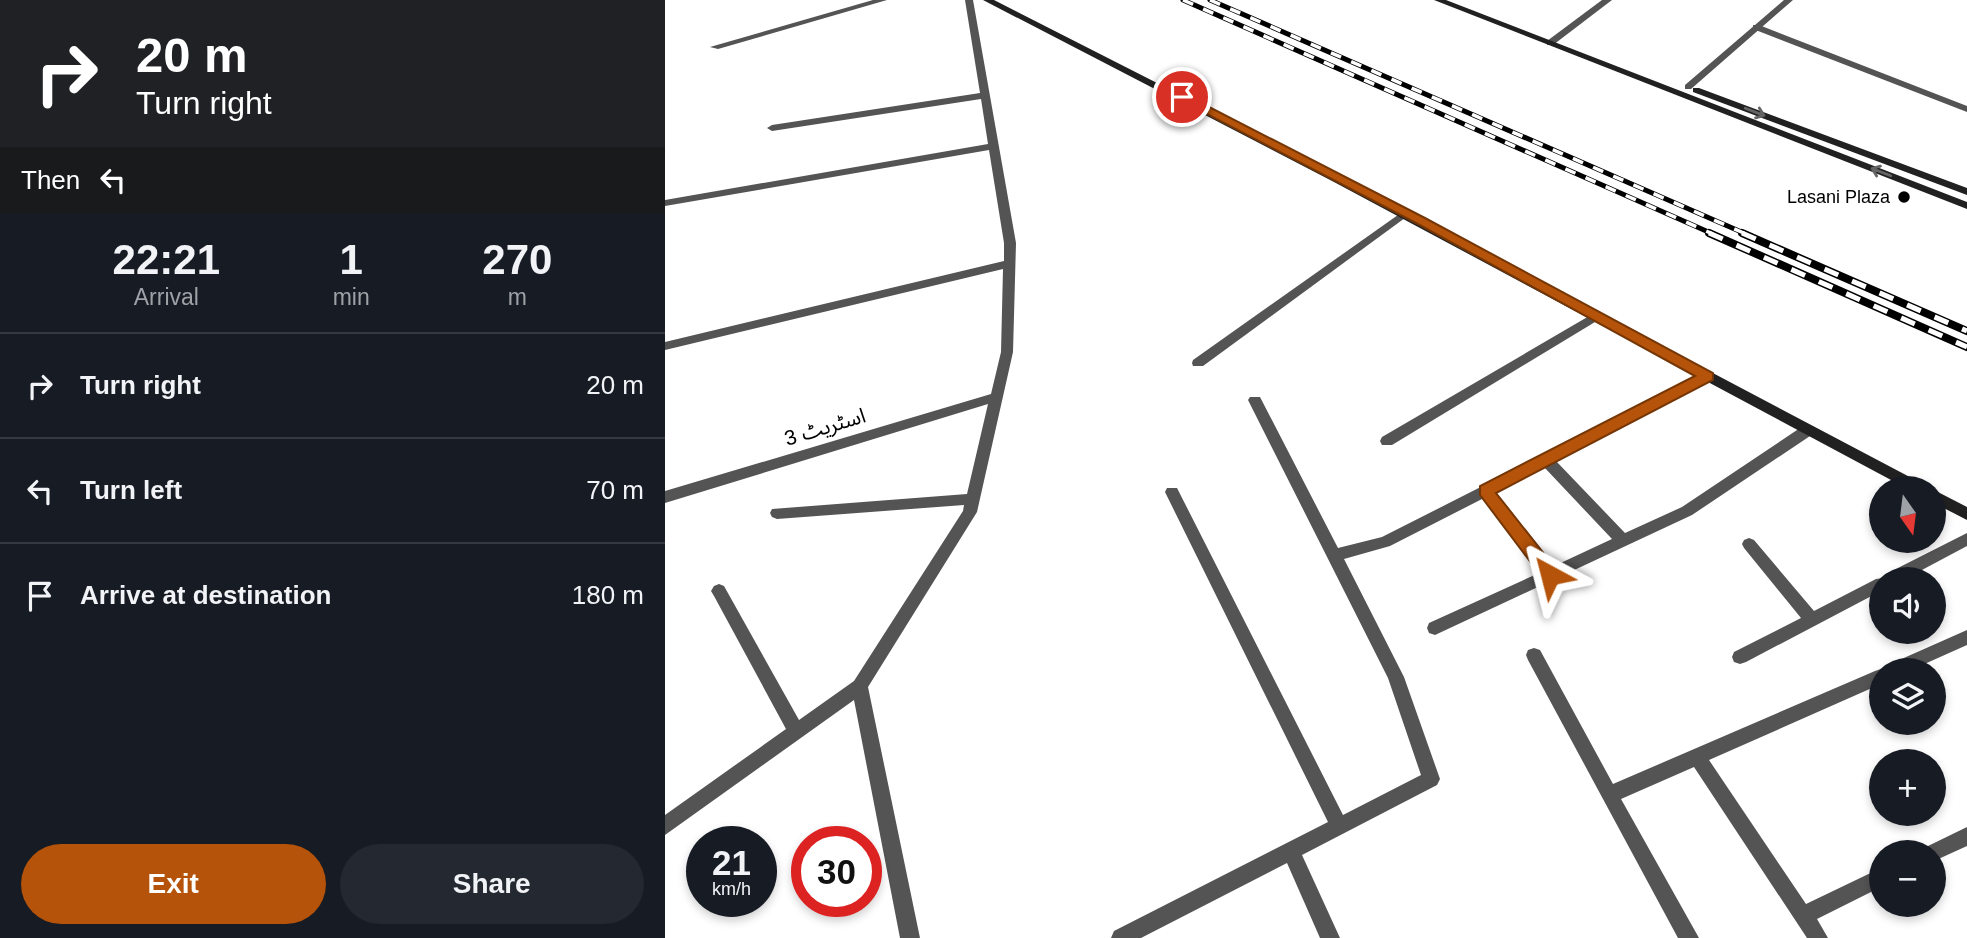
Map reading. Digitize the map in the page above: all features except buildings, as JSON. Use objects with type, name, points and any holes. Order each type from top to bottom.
[{"type":"main road","points":[[987,0],[1111,60],[1405,213],[1895,476]]},
{"type":"main road","points":[[1439,0],[1688,87],[1967,192]]},
{"type":"main road","points":[[1463,0],[1967,206]]},
{"type":"main road","points":[[1946,503],[1967,514]]},
{"type":"street","points":[[715,47],[883,0]]},
{"type":"street","points":[[665,826],[860,686],[970,512],[1007,352],[1010,243],[969,0]]},
{"type":"street","points":[[1555,39],[1608,0]]},
{"type":"street","points":[[1688,87],[1789,0]]},
{"type":"street","points":[[1756,27],[1967,109]]},
{"type":"street","points":[[772,128],[985,95]]},
{"type":"street","points":[[665,203],[994,146]]},
{"type":"street","points":[[1198,363],[1405,213]]},
{"type":"street","points":[[665,346],[1009,264]]},
{"type":"street","points":[[1387,441],[1596,316]]},
{"type":"street","points":[[1334,555],[1385,542],[1707,377]]},
{"type":"street","name":"اسٹریٹ 3","points":[[665,498],[996,397]]},
{"type":"street","points":[[1121,938],[1431,779],[1395,677],[1255,400]]},
{"type":"street","points":[[1435,628],[1687,511],[1808,430]]},
{"type":"street","points":[[1546,460],[1623,541]]},
{"type":"street","points":[[1486,491],[1550,575]]},
{"type":"street","points":[[1172,492],[1339,826]]},
{"type":"street","points":[[777,513],[973,499]]},
{"type":"street","points":[[1914,567],[1967,539]]},
{"type":"street","points":[[1749,544],[1812,620]]},
{"type":"street","points":[[1740,657],[1869,590]]},
{"type":"street","points":[[719,592],[796,732]]},
{"type":"street","points":[[1921,658],[1967,637]]},
{"type":"street","points":[[1534,655],[1689,938]]},
{"type":"street","points":[[1609,795],[1869,681]]},
{"type":"street","points":[[860,686],[910,938]]},
{"type":"street","points":[[1698,758],[1818,938]]},
{"type":"street","points":[[1946,846],[1967,836]]},
{"type":"street","points":[[1291,851],[1330,938]]},
{"type":"street","points":[[1804,915],[1869,883]]},
{"type":"railway","points":[[1183,0],[1713,234]]},
{"type":"railway","points":[[1210,0],[1746,234]]},
{"type":"railway","points":[[1709,233],[1967,347]]},
{"type":"railway","points":[[1742,233],[1967,331]]},
{"type":"place","name":"Lasani Plaza","points":[[1904,197]]},
{"type":"route","points":[[1182,97],[1420,221],[1707,377],[1486,491],[1550,575]]}]
